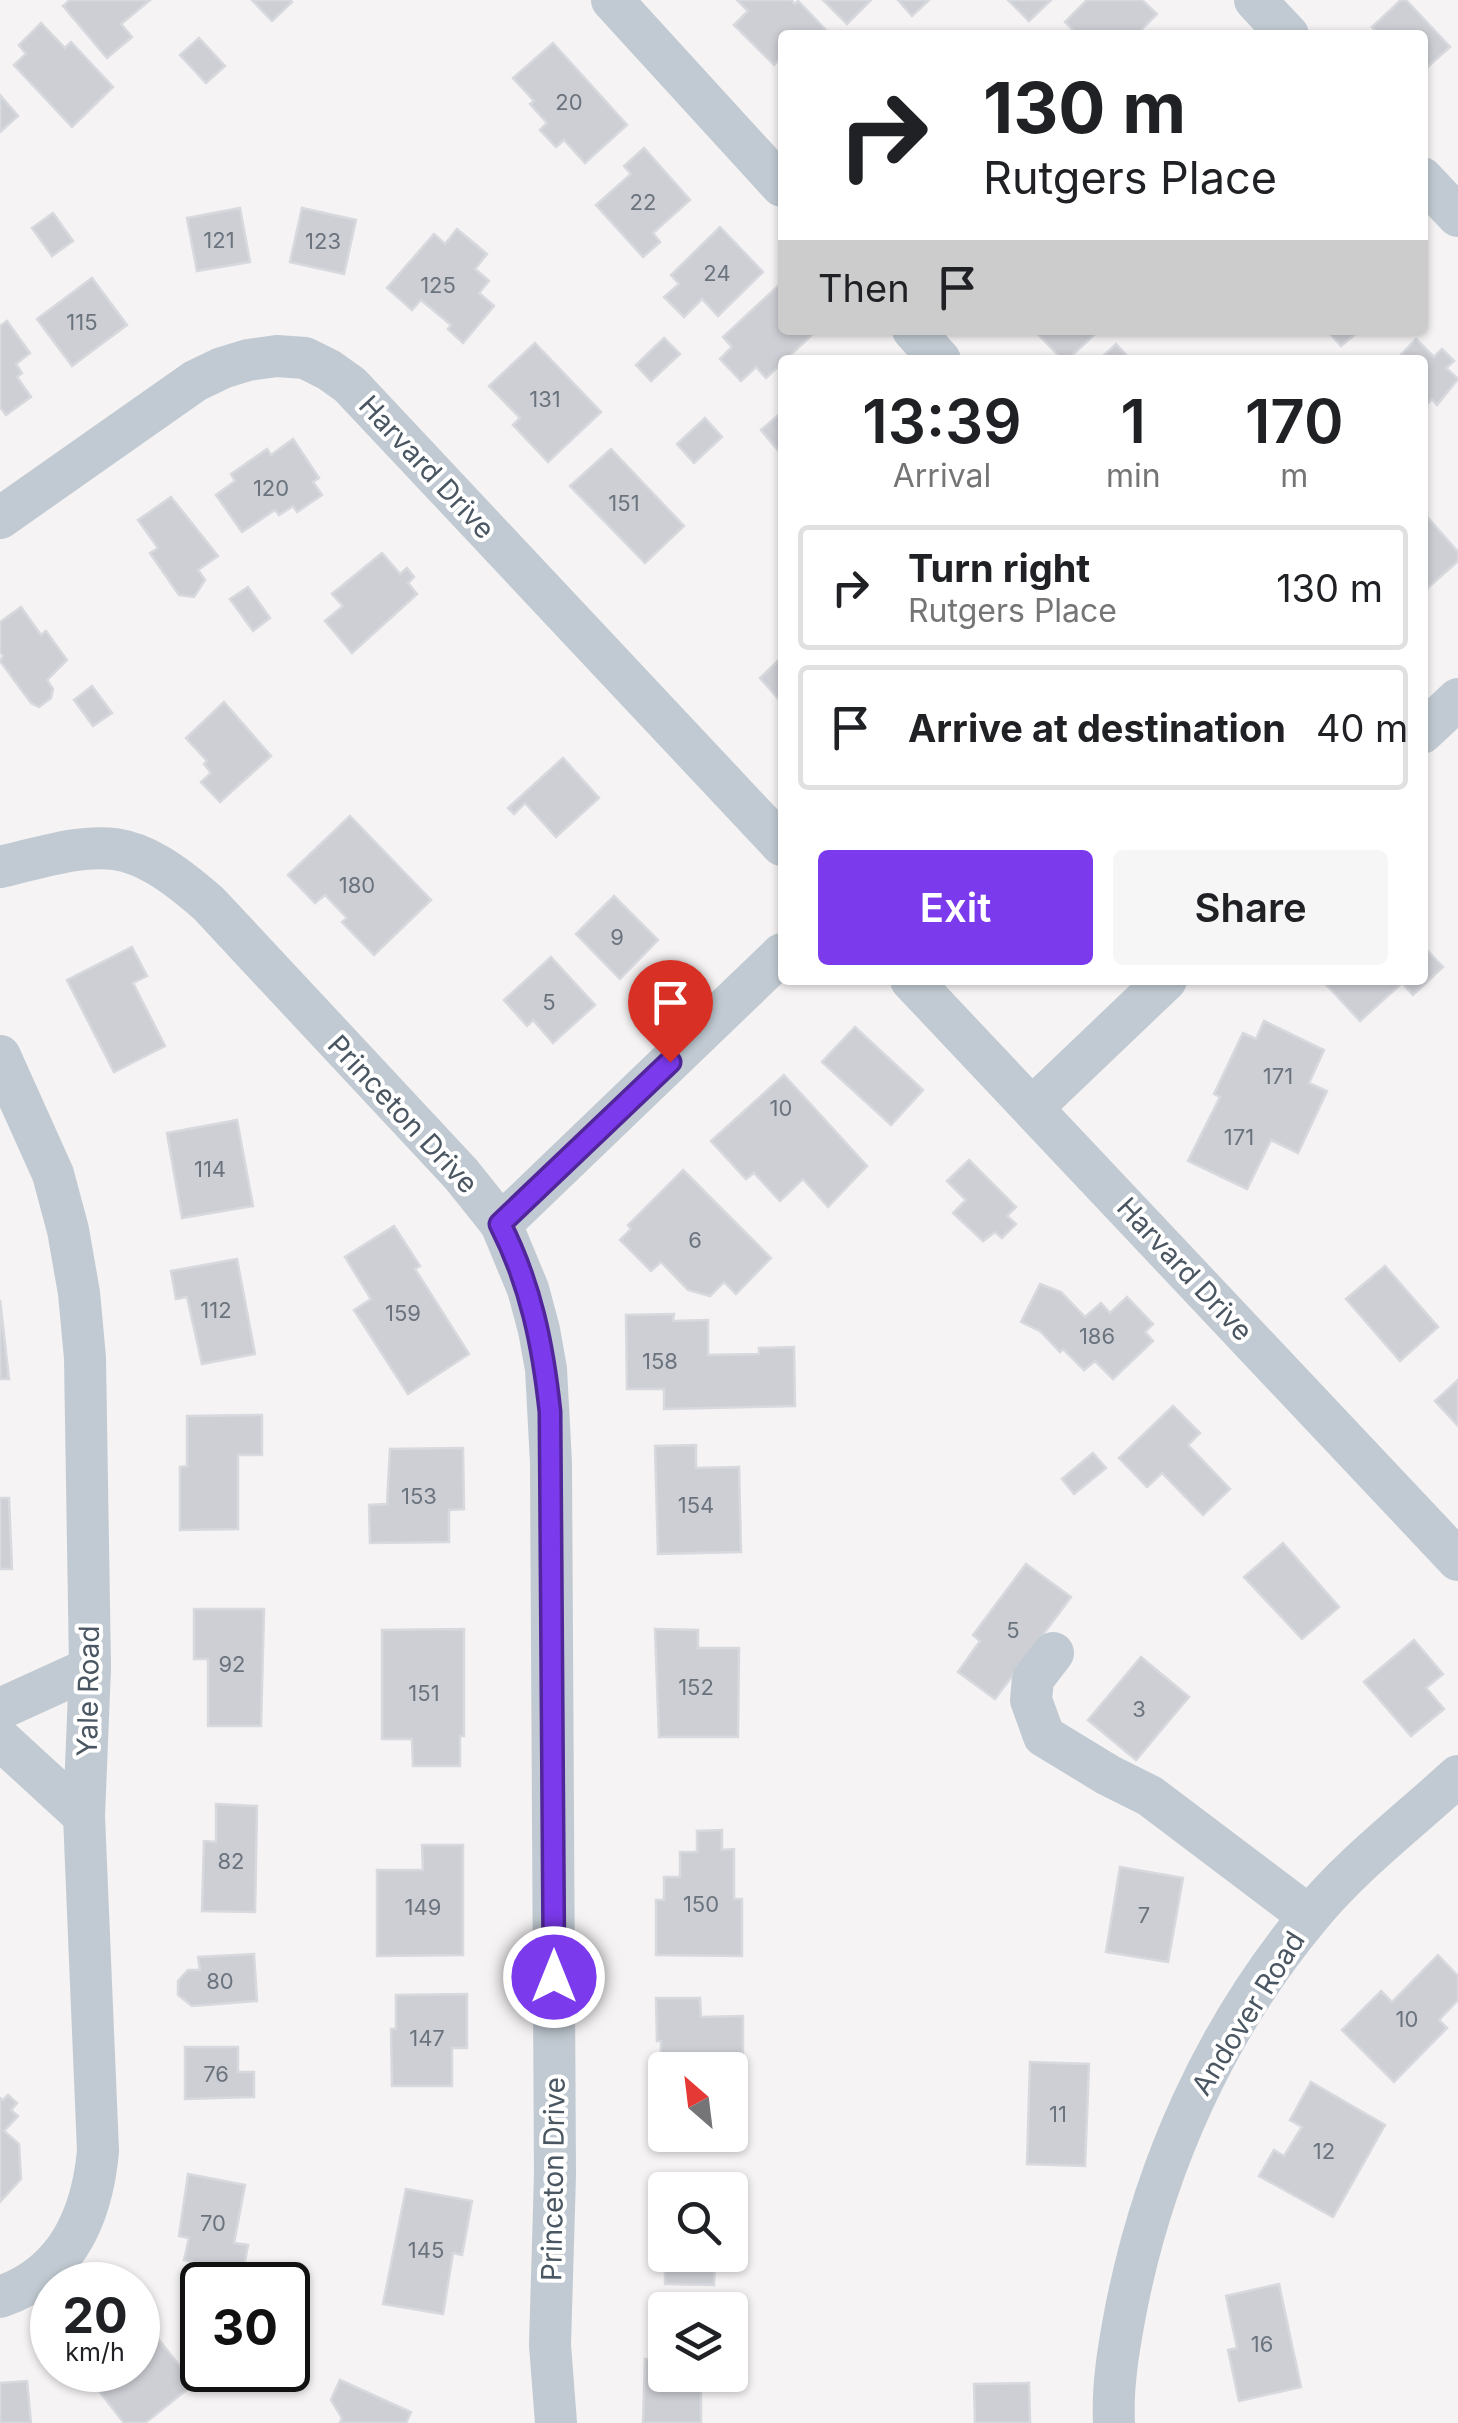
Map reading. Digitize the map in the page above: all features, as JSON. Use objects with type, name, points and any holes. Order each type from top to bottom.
[{"type":"street","points":[[612,0],[778,182]]},
{"type":"street","points":[[1255,0],[1283,30]]},
{"type":"street","points":[[1428,184],[1458,216]]},
{"type":"street","points":[[918,335],[936,355]]},
{"type":"street","name":"Harvard Drive","points":[[0,518],[196,381],[248,360],[305,358],[350,385],[778,841]]},
{"type":"street","points":[[1428,727],[1458,699]]},
{"type":"street","name":"Princeton Drive","points":[[0,867],[94,847],[142,856],[165,867],[209,904],[461,1174],[500,1224],[516,1254],[539,1330],[550,1412],[555,2175],[550,2345],[556,2423]]},
{"type":"street","points":[[500,1224],[778,958]]},
{"type":"street","name":"Harvard Drive","points":[[916,985],[1458,1560]]},
{"type":"street","points":[[1032,1106],[1161,985]]},
{"type":"street","name":"Yale Road","points":[[0,1056],[53,1174],[79,1293],[88,1421],[90,1668],[84,1816],[98,2151],[95,2183],[79,2232],[64,2253],[28,2284],[0,2296]]},
{"type":"street","points":[[1053,1653],[1033,1679],[1031,1700],[1044,1736],[1108,1776],[1150,1796],[1309,1916]]},
{"type":"street","points":[[0,1710],[90,1668]]},
{"type":"street","points":[[0,1739],[84,1816]]},
{"type":"street","name":"Andover Road","points":[[1114,2423],[1122,2330],[1133,2272],[1154,2199],[1180,2131],[1227,2036],[1309,1916],[1458,1776]]},
{"type":"building","points":[[70,0],[150,0],[121,24],[132,37],[107,58],[63,6]]},
{"type":"building","points":[[252,0],[290,0],[292,2],[272,21]]},
{"type":"building","points":[[737,0],[791,0],[795,4],[798,1],[826,30],[778,30],[778,60],[774,65],[734,25],[748,11]]},
{"type":"building","points":[[823,0],[871,0],[847,24]]},
{"type":"building","points":[[898,0],[929,0],[912,16]]},
{"type":"building","points":[[1008,0],[1051,0],[1029,21]]},
{"type":"building","points":[[1087,0],[1142,0],[1157,14],[1141,30],[1073,30],[1065,22]]},
{"type":"building","points":[[1401,0],[1406,0],[1450,47],[1428,67],[1428,30],[1372,27]]},
{"type":"building","points":[[41,23],[65,48],[71,42],[113,87],[72,127],[14,65],[26,54],[19,45]]},
{"type":"building","points":[[199,38],[225,66],[206,83],[180,55]]},
{"type":"building","points":[[553,43],[627,125],[585,163],[564,140],[556,147],[540,130],[547,123],[513,78]]},
{"type":"building","points":[[0,95],[18,116],[0,132]]},
{"type":"building","points":[[644,148],[690,200],[653,233],[660,242],[643,257],[596,205],[631,174],[624,166]]},
{"type":"building","points":[[240,208],[250,262],[197,271],[187,218]]},
{"type":"building","points":[[302,208],[356,220],[344,274],[290,262]]},
{"type":"building","points":[[53,213],[73,241],[52,256],[32,228]]},
{"type":"building","points":[[720,227],[763,272],[718,316],[702,299],[684,317],[664,297],[679,284],[671,275]]},
{"type":"building","points":[[457,229],[487,254],[475,269],[489,281],[479,293],[494,306],[463,343],[448,329],[451,325],[421,300],[412,310],[387,288],[434,234],[445,244]]},
{"type":"building","points":[[92,278],[127,325],[72,366],[37,319]]},
{"type":"building","points":[[778,286],[778,335],[812,335],[790,355],[778,355],[778,367],[766,378],[756,367],[741,381],[720,359],[732,347],[723,337]]},
{"type":"building","points":[[7,321],[30,353],[16,364],[22,373],[17,377],[31,397],[6,415],[0,407],[0,326]]},
{"type":"building","points":[[1039,335],[1094,335],[1072,355],[1058,355]]},
{"type":"building","points":[[1331,335],[1354,335],[1341,346]]},
{"type":"building","points":[[664,338],[680,354],[651,381],[636,365]]},
{"type":"building","points":[[1416,339],[1434,357],[1442,349],[1454,361],[1446,368],[1458,379],[1437,405],[1432,399],[1428,403],[1428,355],[1401,355]]},
{"type":"building","points":[[535,343],[601,412],[548,462],[513,425],[520,418],[489,386]]},
{"type":"building","points":[[1116,344],[1126,355],[1104,355]]},
{"type":"building","points":[[778,415],[778,450],[761,430]]},
{"type":"building","points":[[705,418],[722,437],[694,463],[677,444]]},
{"type":"building","points":[[293,439],[319,478],[313,482],[322,495],[297,512],[293,506],[279,515],[275,510],[242,532],[216,495],[235,481],[231,474],[267,449],[271,455]]},
{"type":"building","points":[[611,449],[684,526],[645,563],[570,486]]},
{"type":"building","points":[[171,497],[218,556],[198,570],[205,580],[194,597],[179,595],[150,553],[158,548],[138,520]]},
{"type":"building","points":[[1428,518],[1458,552],[1458,561],[1428,588]]},
{"type":"building","points":[[382,553],[400,574],[407,568],[414,577],[408,583],[417,594],[352,653],[325,621],[343,606],[332,594]]},
{"type":"building","points":[[248,587],[270,618],[253,631],[230,599]]},
{"type":"building","points":[[21,607],[41,635],[46,631],[67,660],[47,680],[53,689],[51,698],[39,707],[31,703],[0,661],[0,622]]},
{"type":"building","points":[[778,661],[778,698],[760,678]]},
{"type":"building","points":[[92,686],[112,713],[93,726],[74,700]]},
{"type":"building","points":[[224,702],[271,756],[220,802],[201,782],[211,773],[204,764],[207,761],[186,738]]},
{"type":"building","points":[[563,758],[599,798],[556,837],[525,803],[514,814],[508,808]]},
{"type":"building","points":[[350,816],[431,900],[374,955],[342,922],[347,918],[325,895],[315,903],[288,875]]},
{"type":"building","points":[[614,896],[658,940],[620,979],[576,934]]},
{"type":"building","points":[[132,947],[147,976],[133,983],[165,1046],[114,1072],[67,980]]},
{"type":"building","points":[[1428,951],[1443,967],[1428,981]]},
{"type":"building","points":[[551,957],[595,1005],[553,1043],[533,1020],[527,1026],[504,1000]]},
{"type":"building","points":[[1327,985],[1400,985],[1360,1021]]},
{"type":"building","points":[[1404,985],[1424,985],[1413,995]]},
{"type":"building","points":[[1264,1021],[1324,1050],[1309,1083],[1327,1091],[1298,1153],[1271,1140],[1247,1189],[1188,1161],[1220,1097],[1214,1094],[1243,1033],[1256,1039]]},
{"type":"building","points":[[855,1027],[923,1090],[891,1125],[822,1062]]},
{"type":"building","points":[[784,1075],[867,1166],[828,1207],[803,1179],[780,1201],[754,1173],[746,1179],[711,1141]]},
{"type":"building","points":[[237,1120],[253,1206],[182,1218],[167,1133]]},
{"type":"building","points":[[969,1160],[1016,1207],[1007,1216],[1016,1224],[1002,1238],[995,1232],[983,1241],[953,1213],[966,1200],[947,1181]]},
{"type":"building","points":[[683,1170],[771,1258],[736,1294],[724,1282],[710,1296],[688,1290],[661,1262],[651,1271],[620,1240],[631,1229],[628,1225]]},
{"type":"building","points":[[394,1226],[420,1266],[415,1269],[469,1354],[408,1394],[354,1310],[371,1299],[345,1257]]},
{"type":"building","points":[[237,1259],[255,1354],[202,1364],[187,1297],[176,1299],[171,1271]]},
{"type":"building","points":[[1385,1266],[1438,1327],[1400,1361],[1346,1299]]},
{"type":"building","points":[[1040,1284],[1061,1292],[1085,1317],[1101,1303],[1110,1313],[1127,1297],[1153,1324],[1145,1332],[1153,1341],[1113,1379],[1095,1361],[1084,1370],[1040,1331],[1021,1322]]},
{"type":"building","points":[[0,1300],[9,1379],[0,1379]]},
{"type":"building","points":[[674,1314],[673,1321],[708,1320],[708,1355],[759,1354],[759,1348],[794,1347],[795,1406],[664,1409],[664,1389],[627,1389],[626,1315]]},
{"type":"building","points":[[1458,1380],[1458,1426],[1435,1401]]},
{"type":"building","points":[[1173,1406],[1200,1433],[1188,1445],[1230,1489],[1203,1515],[1162,1473],[1147,1487],[1119,1458]]},
{"type":"building","points":[[262,1415],[262,1455],[238,1455],[238,1529],[180,1530],[180,1467],[187,1466],[187,1416]]},
{"type":"building","points":[[696,1445],[696,1468],[739,1467],[741,1552],[658,1554],[655,1446]]},
{"type":"building","points":[[463,1448],[464,1509],[449,1510],[449,1542],[370,1543],[369,1505],[387,1504],[390,1449]]},
{"type":"building","points":[[1093,1453],[1106,1468],[1074,1494],[1062,1479]]},
{"type":"building","points":[[0,1498],[9,1498],[12,1569],[0,1569]]},
{"type":"building","points":[[1283,1543],[1339,1607],[1302,1639],[1244,1577]]},
{"type":"building","points":[[1026,1564],[1071,1597],[995,1699],[958,1672],[980,1641],[973,1635]]},
{"type":"building","points":[[194,1609],[264,1609],[261,1726],[208,1726],[208,1659],[194,1659]]},
{"type":"building","points":[[464,1629],[464,1736],[460,1736],[460,1766],[413,1766],[412,1739],[382,1739],[382,1630]]},
{"type":"building","points":[[655,1629],[698,1630],[698,1648],[739,1648],[738,1737],[659,1737]]},
{"type":"building","points":[[1414,1640],[1443,1674],[1426,1688],[1444,1709],[1411,1736],[1364,1682]]},
{"type":"building","points":[[1141,1657],[1189,1697],[1136,1760],[1088,1720]]},
{"type":"building","points":[[216,1804],[257,1806],[255,1912],[202,1911],[204,1841],[216,1842]]},
{"type":"building","points":[[722,1830],[722,1850],[734,1849],[734,1899],[742,1899],[742,1956],[656,1955],[656,1900],[664,1900],[664,1877],[680,1877],[680,1852],[697,1852],[697,1831]]},
{"type":"building","points":[[422,1845],[463,1845],[463,1955],[377,1956],[377,1870],[423,1870]]},
{"type":"building","points":[[1120,1867],[1183,1878],[1168,1962],[1106,1952]]},
{"type":"building","points":[[254,1954],[257,2001],[192,2006],[178,1995],[178,1981],[188,1970],[200,1970],[198,1957]]},
{"type":"building","points":[[1438,1955],[1458,1976],[1458,2000],[1439,2020],[1447,2028],[1394,2082],[1342,2030],[1381,1991],[1392,2002]]},
{"type":"building","points":[[467,1994],[467,2048],[452,2048],[452,2086],[392,2086],[391,2029],[396,2029],[396,1995]]},
{"type":"building","points":[[656,1998],[700,1998],[701,2017],[743,2016],[743,2052],[661,2052],[661,2041],[657,2041]]},
{"type":"building","points":[[185,2047],[238,2047],[238,2072],[254,2072],[254,2097],[185,2099]]},
{"type":"building","points":[[1030,2062],[1089,2064],[1085,2166],[1027,2164]]},
{"type":"building","points":[[1311,2082],[1385,2125],[1333,2217],[1259,2176],[1274,2150],[1284,2156],[1302,2127],[1290,2120]]},
{"type":"building","points":[[8,2095],[17,2103],[11,2110],[18,2116],[4,2131],[19,2144],[21,2179],[0,2202],[0,2098]]},
{"type":"building","points":[[188,2174],[245,2185],[234,2243],[248,2245],[245,2262],[184,2260],[189,2238],[179,2236]]},
{"type":"building","points":[[406,2189],[472,2201],[462,2255],[453,2253],[443,2314],[383,2304]]},
{"type":"building","points":[[665,2272],[714,2272],[714,2285],[665,2284]]},
{"type":"building","points":[[1279,2284],[1301,2387],[1239,2401],[1228,2350],[1237,2348],[1226,2296]]},
{"type":"building","points":[[160,2341],[180,2366],[180,2392],[184,2392],[145,2423],[124,2423],[100,2392],[160,2392]]},
{"type":"building","points":[[645,2359],[648,2392],[701,2392],[701,2423],[643,2423]]},
{"type":"building","points":[[340,2380],[411,2412],[406,2423],[340,2423],[342,2418],[331,2400]]},
{"type":"building","points":[[27,2381],[31,2423],[0,2423],[0,2383]]},
{"type":"building","points":[[1029,2383],[1030,2423],[975,2423],[974,2384]]},
{"type":"route","points":[[554,1977],[550,1412],[539,1330],[516,1254],[500,1224],[670,1062]]}]
